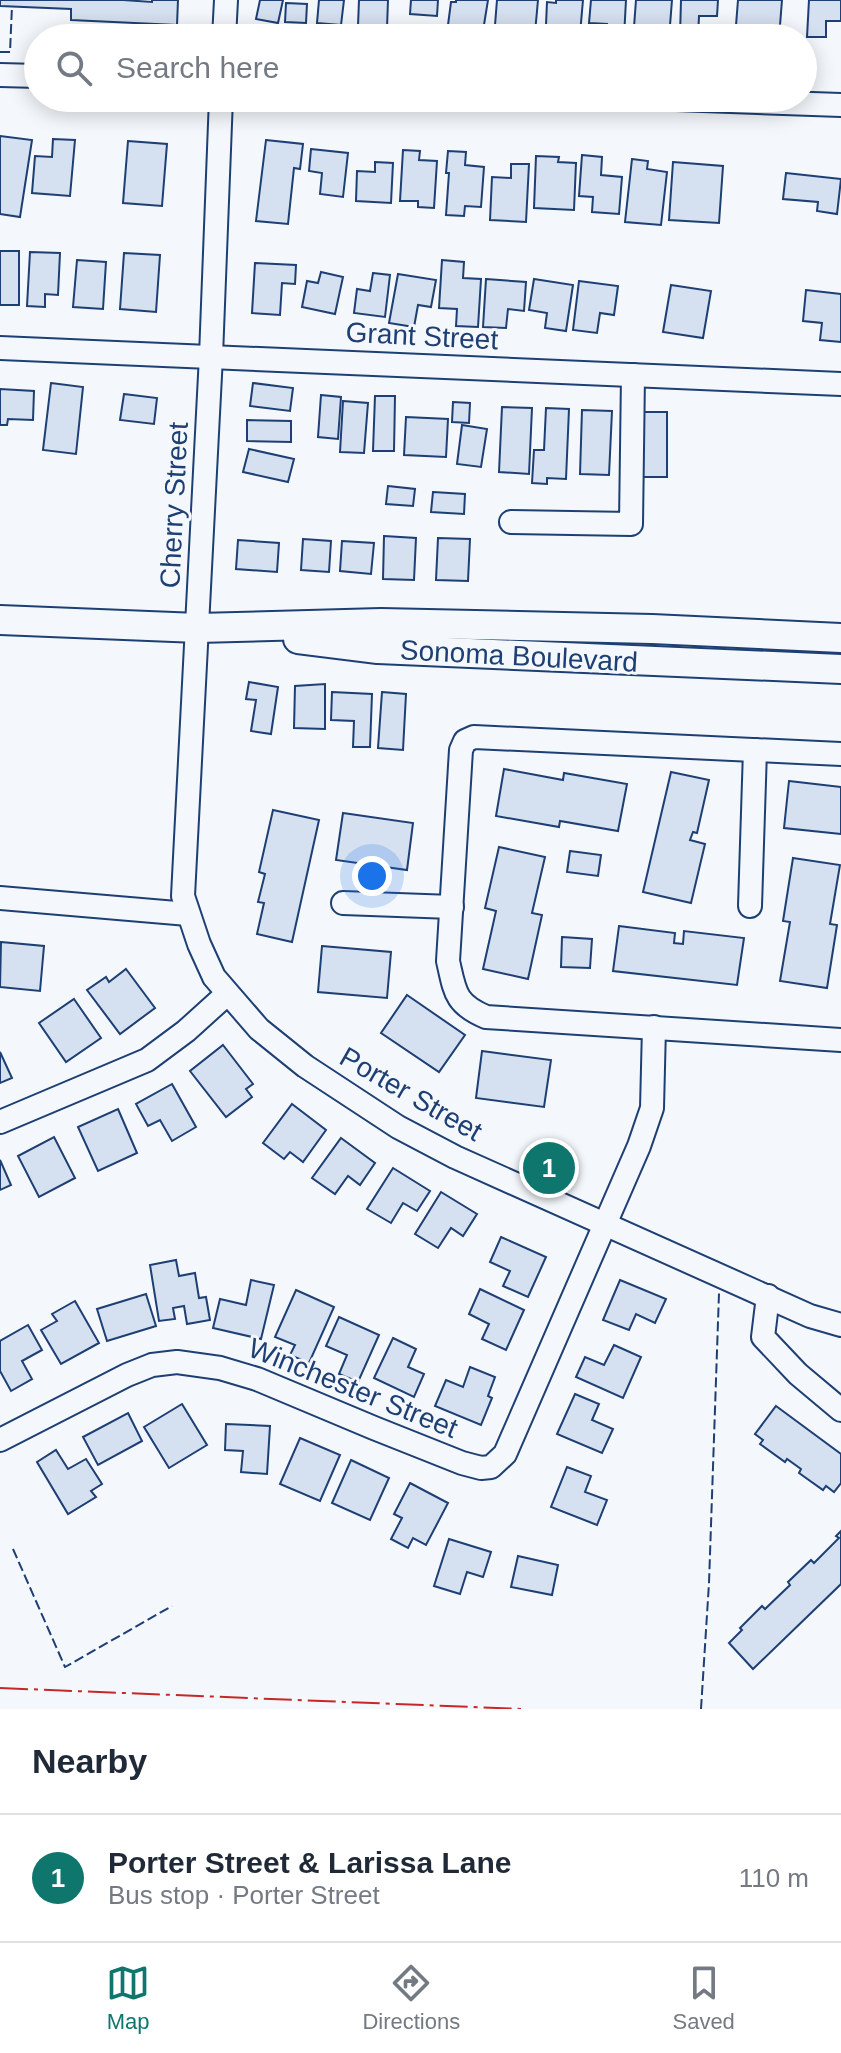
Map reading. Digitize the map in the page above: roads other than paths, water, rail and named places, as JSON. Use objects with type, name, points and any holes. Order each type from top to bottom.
[{"type":"main road","name":"Sonoma Boulevard","points":[[0,620],[198,628],[381,623],[652,629],[841,638]]},
{"type":"main road","name":"Sonoma Boulevard","points":[[198,628],[378,649],[841,669]]},
{"type":"street","points":[[225,24],[226,0]]},
{"type":"street","points":[[0,75],[24,76]]},
{"type":"street","points":[[817,104],[841,105]]},
{"type":"street","name":"Cherry Street","points":[[188,914],[183,896],[220,112]]},
{"type":"street","name":"Grant Street","points":[[0,348],[841,384]]},
{"type":"street","points":[[511,522],[631,524],[633,375]]},
{"type":"street","points":[[841,754],[474,737],[465,741],[461,750],[448,961],[455,993],[469,1010],[486,1017],[841,1040]]},
{"type":"street","points":[[750,906],[755,750]]},
{"type":"street","points":[[0,898],[188,914]]},
{"type":"street","points":[[343,903],[452,907]]},
{"type":"street","name":"Porter Street","points":[[188,914],[214,977],[259,1029],[305,1066],[398,1127],[455,1157],[810,1316],[841,1325]]},
{"type":"street","points":[[0,1122],[147,1060],[186,1031],[227,994]]},
{"type":"street","points":[[605,1224],[652,1108],[654,1027]]},
{"type":"street","name":"Winchester Street","points":[[0,1440],[127,1375],[152,1365],[177,1362],[220,1368],[257,1379],[462,1463],[491,1467],[505,1454],[605,1224]]},
{"type":"street","points":[[768,1296],[763,1337],[798,1374],[841,1410]]},
{"type":"place","name":"Porter Street & Larissa Lane","points":[[549,1168]]}]
